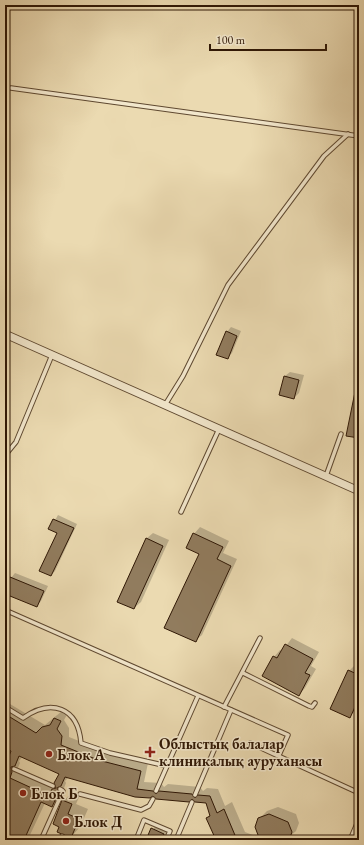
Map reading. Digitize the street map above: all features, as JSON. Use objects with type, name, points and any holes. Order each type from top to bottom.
[{"type":"street","points":[[5,334],[359,491]]},
{"type":"lane","points":[[11,88],[359,136]]},
{"type":"lane","points":[[165,405],[186,369],[228,285],[324,156],[348,134]]},
{"type":"lane","points":[[7,453],[16,442],[52,355]]},
{"type":"lane","points":[[181,512],[219,428]]},
{"type":"lane","points":[[326,476],[341,434]]},
{"type":"lane","points":[[5,610],[288,735],[279,755]]},
{"type":"lane","points":[[224,707],[260,638]]},
{"type":"lane","points":[[243,673],[309,706],[312,706],[316,702]]},
{"type":"lane","points":[[156,791],[198,696]]},
{"type":"lane","points":[[5,708],[23,718],[39,708],[57,708],[66,712],[73,718],[78,726],[81,743],[110,753],[167,766]]},
{"type":"lane","points":[[195,795],[231,710]]},
{"type":"lane","points":[[250,743],[279,755],[359,794]]},
{"type":"lane","points":[[14,769],[53,786]]},
{"type":"lane","points":[[43,839],[63,791],[60,789]]},
{"type":"lane","points":[[80,794],[141,810],[149,806],[153,798]]},
{"type":"lane","points":[[176,840],[192,802]]},
{"type":"lane","points":[[136,840],[144,820],[141,810]]},
{"type":"lane","points":[[350,840],[359,818]]},
{"type":"lane","points":[[144,820],[170,831],[166,840]]},
{"type":"building","points":[[226,331],[237,336],[228,359],[216,355]]},
{"type":"building","points":[[284,376],[299,380],[294,399],[279,395]]},
{"type":"building","points":[[356,387],[359,388],[359,438],[346,436]]},
{"type":"building","points":[[53,519],[74,528],[51,576],[39,571],[57,533],[48,529]]},
{"type":"building","points":[[193,533],[223,547],[217,559],[231,566],[196,642],[164,628],[199,554],[186,548]]},
{"type":"building","points":[[146,538],[163,546],[134,609],[117,602]]},
{"type":"building","points":[[10,577],[44,591],[37,607],[5,594],[5,588]]},
{"type":"building","points":[[285,644],[313,659],[305,673],[310,675],[299,696],[262,676],[273,656],[277,658]]},
{"type":"building","points":[[348,670],[359,675],[359,698],[350,718],[330,709]]},
{"type":"building","points":[[5,714],[36,733],[42,727],[50,725],[54,718],[61,721],[57,729],[62,736],[61,745],[98,760],[141,771],[137,789],[153,791],[156,794],[159,791],[192,794],[195,798],[198,795],[210,796],[217,813],[224,809],[237,840],[216,840],[206,818],[210,816],[206,803],[195,802],[192,799],[189,802],[156,799],[153,796],[150,798],[135,797],[65,777],[61,786],[57,788],[59,792],[52,807],[41,802],[24,840],[14,840],[5,836],[5,766],[11,751],[5,748]],"holes":[[[19,756],[59,774],[54,783],[56,788],[52,789],[49,796],[10,778],[12,772],[11,767],[15,766]]]},
{"type":"building","name":"Блок Д","points":[[62,800],[72,804],[68,814],[79,819],[71,838],[57,832],[59,827],[53,824]]},
{"type":"building","points":[[269,814],[288,822],[292,832],[289,840],[256,840],[258,835],[255,827],[258,818]]},
{"type":"building","points":[[151,828],[164,834],[162,840],[146,840]]},
{"type":"place","name":"Облыстық балалар клиникалық ауруханасы","points":[[150,752]]},
{"type":"place","name":"Блок А","points":[[49,754]]},
{"type":"place","name":"Блок Б","points":[[23,793]]},
{"type":"place","name":"Блок Д","points":[[66,821]]}]
